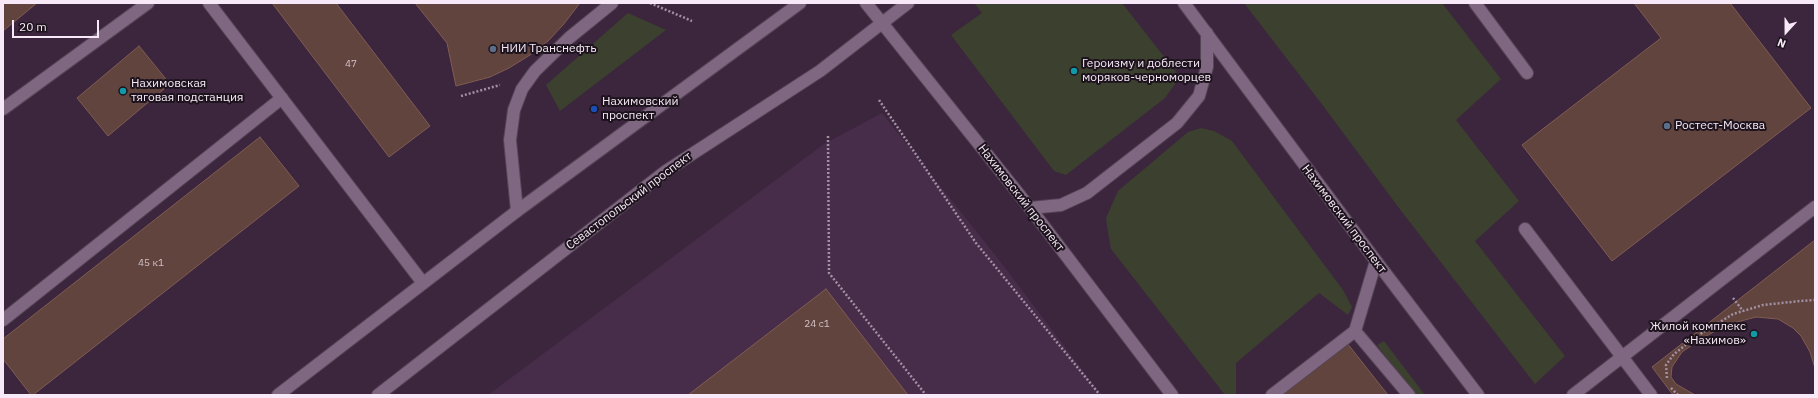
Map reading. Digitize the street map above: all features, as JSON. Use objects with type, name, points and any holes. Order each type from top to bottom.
[{"type":"main road","points":[[3,109],[148,3]]},
{"type":"main road","points":[[209,3],[423,283]]},
{"type":"main road","points":[[518,211],[510,140],[514,110],[522,89],[535,71],[569,38],[612,3]]},
{"type":"main road","points":[[278,395],[518,211],[800,3]]},
{"type":"main road","name":"Нахимовский проспект","points":[[866,3],[1030,208],[1172,395]]},
{"type":"main road","name":"Севастопольский проспект","points":[[378,395],[666,171],[820,71],[908,3]]},
{"type":"main road","name":"Нахимовский проспект","points":[[1184,3],[1478,395]]},
{"type":"main road","points":[[1475,3],[1527,72]]},
{"type":"main road","points":[[1030,208],[1060,205],[1087,193],[1177,123],[1199,96],[1207,67],[1207,33]]},
{"type":"main road","points":[[3,320],[282,98]]},
{"type":"main road","points":[[1573,395],[1815,207]]},
{"type":"main road","points":[[1525,229],[1651,395]]},
{"type":"main road","points":[[1272,395],[1355,331],[1376,261]]},
{"type":"main road","points":[[1355,331],[1409,395]]},
{"type":"path","points":[[650,3],[692,21]]},
{"type":"path","points":[[461,96],[483,91],[504,83]]},
{"type":"path","points":[[879,100],[976,243],[1100,395]]},
{"type":"path","points":[[828,136],[829,273],[926,395]]},
{"type":"path","points":[[1733,298],[1743,311]]},
{"type":"path","points":[[1678,395],[1672,388],[1666,376],[1666,365],[1674,354],[1697,336],[1733,314],[1763,305],[1800,300],[1815,300]]},
{"type":"shaded area","points":[[882,113],[1003,265],[1101,395],[488,395],[824,144]]},
{"type":"green space","points":[[974,3],[1122,3],[1180,77],[1165,98],[1066,175],[1054,171],[951,35],[982,13]]},
{"type":"green space","points":[[1244,3],[1442,3],[1501,79],[1456,120],[1519,201],[1475,241],[1565,356],[1535,384],[1402,212]]},
{"type":"green space","points":[[628,13],[666,30],[560,111],[546,85]]},
{"type":"green space","points":[[1201,128],[1214,131],[1232,141],[1343,290],[1352,307],[1348,315],[1319,293],[1236,363],[1236,395],[1225,395],[1111,249],[1106,218],[1118,191],[1188,132]]},
{"type":"green space","points":[[1384,341],[1425,395],[1414,395],[1377,345]]},
{"type":"building","points":[[3,3],[37,3],[3,31]]},
{"type":"building","points":[[272,3],[336,3],[430,126],[389,157]]},
{"type":"building","name":"НИИ Транснефть","points":[[415,3],[580,3],[548,41],[530,55],[509,68],[490,77],[456,86],[447,43]]},
{"type":"building","name":"Ростест-Москва","points":[[1634,3],[1730,3],[1811,108],[1612,261],[1522,145],[1661,38]]},
{"type":"building","name":"Нахимовская тяговая подстанция","points":[[139,46],[170,84],[108,136],[77,98]]},
{"type":"building","points":[[260,137],[299,186],[33,395],[31,395],[3,359],[3,339]]},
{"type":"building","name":"Жилой комплекс «Нахимов»","points":[[1815,240],[1815,395],[1673,395],[1652,367]]},
{"type":"building","points":[[826,289],[908,395],[688,395]]},
{"type":"building","name":"Жилой комплекс «Нахимов»","points":[[1756,317],[1778,319],[1793,328],[1801,336],[1810,352],[1815,368],[1815,395],[1695,395],[1676,384],[1671,377],[1672,367],[1682,352],[1717,330],[1737,322]]},
{"type":"building","points":[[1347,343],[1388,395],[1282,395]]},
{"type":"place","name":"НИИ Транснефть","points":[[493,49]]},
{"type":"place","name":"Героизму и доблести моряков-черноморцев","points":[[1074,71]]},
{"type":"place","name":"Нахимовская тяговая подстанция","points":[[123,91]]},
{"type":"place","name":"Нахимовский проспект","points":[[594,109]]},
{"type":"place","name":"Ростест-Москва","points":[[1667,126]]},
{"type":"place","name":"Жилой комплекс «Нахимов»","points":[[1754,334]]}]
